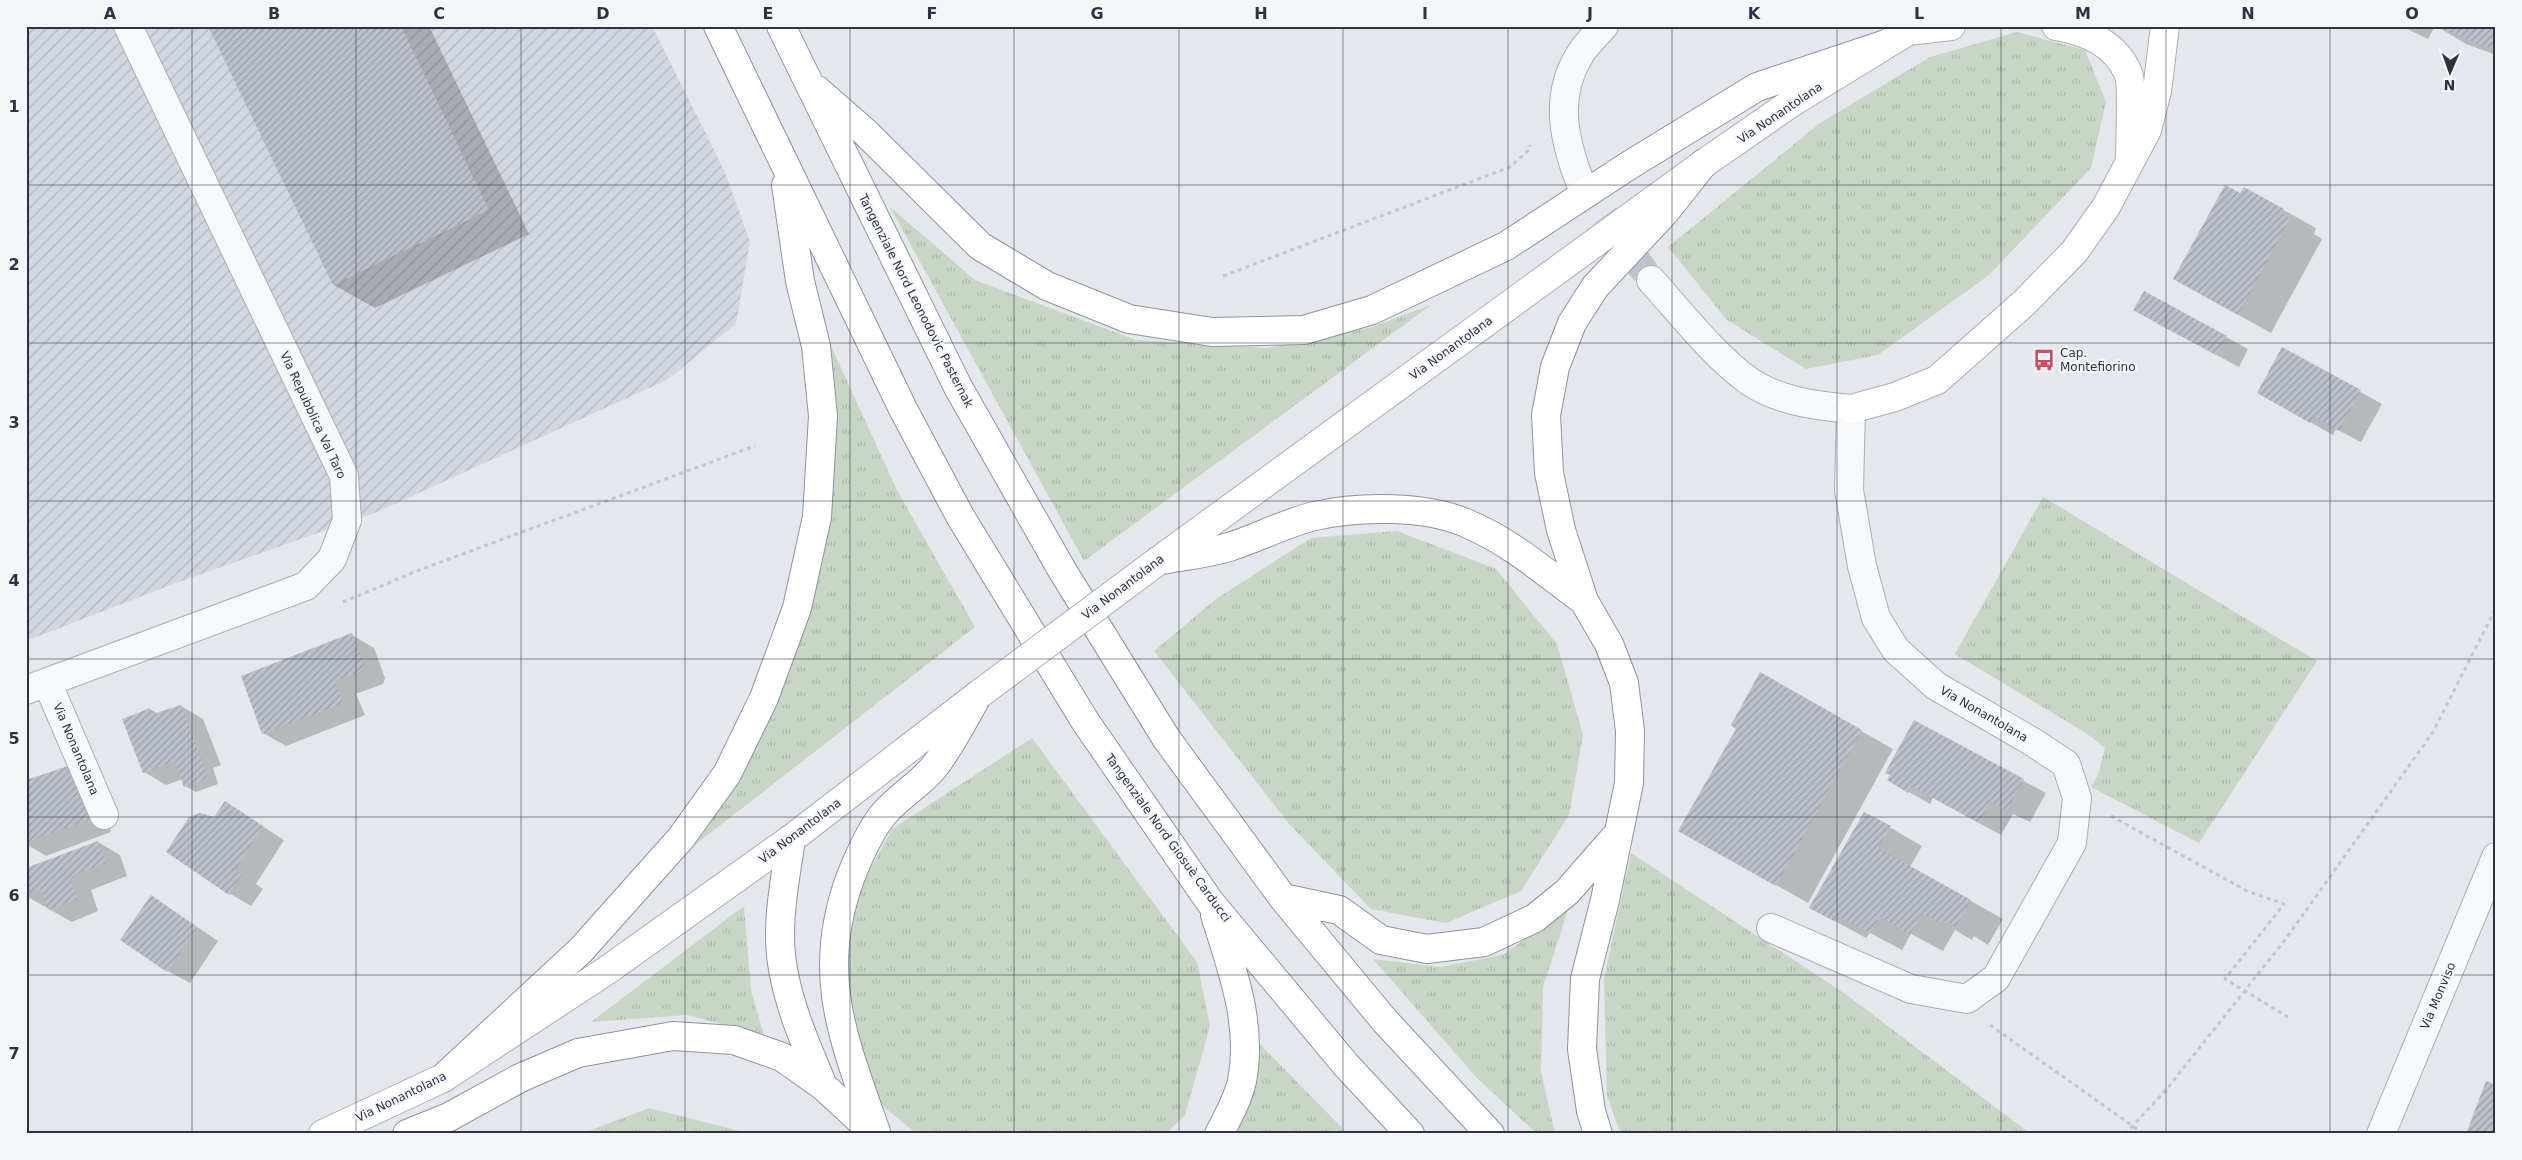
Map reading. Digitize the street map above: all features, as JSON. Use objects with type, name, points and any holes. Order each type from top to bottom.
[{"type":"main road","points":[[443,1078],[582,950],[681,838],[727,774],[764,698],[797,608],[816,517],[824,416],[816,346],[800,281],[782,159],[718,26]]},
{"type":"main road","name":"Tangenziale Nord Leonodovic Pasternak","points":[[781,26],[958,386],[1062,570],[1166,738],[1283,898]]},
{"type":"main road","points":[[807,82],[865,132],[980,246],[1047,286],[1129,319],[1212,332],[1304,330],[1372,310],[1506,246],[1628,166],[1757,87],[1904,34],[1951,26]]},
{"type":"main road","points":[[2056,26],[2079,30],[2099,40],[2117,54],[2129,74],[2130,162]]},
{"type":"main road","points":[[1851,409],[1895,397],[1938,380],[2024,303],[2074,252],[2106,208],[2147,130],[2157,91],[2165,26]]},
{"type":"main road","name":"Via Nonantolana","points":[[323,1134],[443,1078],[606,971],[790,839],[978,695],[1158,561],[1704,164],[1794,102],[1904,34]]},
{"type":"main road","name":"Tangenziale Nord Giosuè Carducci","points":[[782,159],[903,409],[960,516],[1085,721],[1210,902],[1346,1064],[1410,1134]]},
{"type":"main road","points":[[1598,1134],[1591,1111],[1582,1049],[1585,979],[1606,900],[1617,835],[1629,783],[1630,731],[1624,683],[1609,644],[1584,601],[1561,530],[1549,473],[1546,415],[1555,367],[1572,322],[1595,288],[1665,212],[1704,164]]},
{"type":"main road","points":[[1158,561],[1229,547],[1315,516],[1358,511],[1413,511],[1440,515],[1467,523],[1493,536],[1584,601]]},
{"type":"main road","points":[[876,1134],[849,1055],[837,1011],[832,960],[840,904],[860,854],[882,816],[934,767],[978,695]]},
{"type":"main road","points":[[1283,898],[1338,910],[1381,940],[1427,949],[1484,942],[1536,918],[1567,892],[1617,835]]},
{"type":"main road","points":[[790,839],[781,919],[782,968],[794,1017],[823,1086]]},
{"type":"main road","points":[[1283,898],[1385,1021],[1490,1134]]},
{"type":"main road","points":[[1210,902],[1235,978],[1241,1006],[1245,1042],[1242,1082],[1230,1114],[1219,1134]]},
{"type":"main road","points":[[407,1134],[449,1117],[520,1078],[578,1053],[673,1036],[734,1040],[782,1056],[823,1086],[876,1134]]},
{"type":"street","name":"Via Repubblica Val Taro","points":[[37,686],[306,586],[332,559],[347,520],[344,476],[128,26]]},
{"type":"street","points":[[1580,182],[1568,149],[1562,107],[1568,84],[1579,56],[1604,26]]},
{"type":"street","points":[[1651,280],[1709,344],[1750,381],[1790,399],[1851,409]]},
{"type":"street","name":"Via Nonantolana","points":[[1771,928],[1911,989],[1966,999],[1996,978],[2072,843],[2077,798],[2066,764],[2031,741],[1936,686],[1896,650],[1876,618],[1862,566],[1849,490],[1851,409]]},
{"type":"street","name":"Via Nonantolana","points":[[37,686],[104,815]]},
{"type":"street","name":"Via Monviso","points":[[2381,1134],[2496,857]]},
{"type":"path","points":[[1223,276],[1510,167],[1529,150],[1530,142]]},
{"type":"path","points":[[334,605],[422,569],[755,446]]},
{"type":"path","points":[[2125,1134],[2166,1090],[2285,940],[2433,732],[2496,608]]},
{"type":"path","points":[[2077,798],[2247,891],[2284,904],[2225,979],[2288,1018]]},
{"type":"path","points":[[1949,996],[2144,1134]]},
{"type":"shaded area","points":[[26,26],[652,26],[724,170],[750,242],[736,324],[667,380],[377,512],[176,583],[26,641]]},
{"type":"green space","points":[[2017,32],[2085,50],[2106,102],[2091,168],[1989,275],[1878,355],[1806,369],[1727,320],[1668,247],[1820,123],[1930,57]]},
{"type":"green space","points":[[890,207],[975,280],[1136,340],[1267,348],[1369,328],[1431,305],[1084,561]]},
{"type":"green space","points":[[820,322],[897,490],[975,627],[668,866],[807,600]]},
{"type":"green space","points":[[2043,497],[2317,661],[2199,843],[2091,787],[2098,775],[2105,748],[2086,733],[1955,654]]},
{"type":"green space","points":[[1397,531],[1496,569],[1557,644],[1583,735],[1569,815],[1521,891],[1446,923],[1371,909],[1290,825],[1154,651],[1216,599],[1311,538]]},
{"type":"green space","points":[[1032,738],[1197,962],[1210,1026],[1185,1115],[1165,1134],[917,1134],[879,1103],[848,1020],[844,953],[856,896],[892,829]]},
{"type":"green space","points":[[1631,853],[1844,993],[2031,1134],[1621,1134],[1607,1096],[1604,979]]},
{"type":"green space","points":[[744,906],[751,990],[764,1035],[687,1015],[591,1022]]},
{"type":"green space","points":[[1568,910],[1543,987],[1541,1071],[1555,1134],[1537,1134],[1476,1077],[1373,959],[1440,967],[1502,955]]},
{"type":"green space","points":[[1257,1041],[1348,1134],[1228,1134]]},
{"type":"green space","points":[[649,1108],[748,1133],[748,1134],[581,1134]]},
{"type":"building","points":[[208,26],[401,26],[489,210],[333,285]]},
{"type":"building","points":[[2434,26],[2496,26],[2496,50]]},
{"type":"building","points":[[2225,185],[2240,193],[2244,187],[2284,209],[2282,214],[2290,219],[2238,315],[2173,279]]},
{"type":"building","points":[[2144,291],[2227,336],[2216,355],[2133,310]]},
{"type":"building","points":[[2282,347],[2361,390],[2339,431],[2314,417],[2310,423],[2257,393]]},
{"type":"building","points":[[352,633],[364,665],[360,672],[335,681],[344,703],[262,734],[241,676]]},
{"type":"building","points":[[1760,672],[1862,730],[1776,886],[1678,831],[1736,729],[1731,725]]},
{"type":"building","points":[[181,705],[208,778],[184,787],[175,761],[143,773],[122,719],[150,708],[153,714]]},
{"type":"building","points":[[1914,720],[2024,779],[2007,811],[1991,802],[1979,823],[1911,786],[1908,793],[1887,780],[1890,775],[1885,773]]},
{"type":"building","points":[[71,765],[90,819],[26,843],[26,780]]},
{"type":"building","points":[[225,801],[263,826],[235,870],[242,875],[229,895],[166,852],[189,817],[200,813],[214,817]]},
{"type":"building","points":[[1864,812],[1891,826],[1878,848],[1971,900],[1956,927],[1941,919],[1939,923],[1922,913],[1910,934],[1879,916],[1870,933],[1837,916],[1834,921],[1809,908]]},
{"type":"building","points":[[98,841],[106,863],[69,877],[77,899],[49,910],[40,889],[26,894],[26,868]]},
{"type":"building","points":[[151,895],[197,927],[167,972],[120,940]]},
{"type":"building","points":[[2486,1081],[2496,1085],[2496,1134],[2466,1134]]},
{"type":"tunnel","points":[[1580,182],[1651,280]]},
{"type":"place","name":"Cap. Montefiorino","points":[[2044,360]]}]
